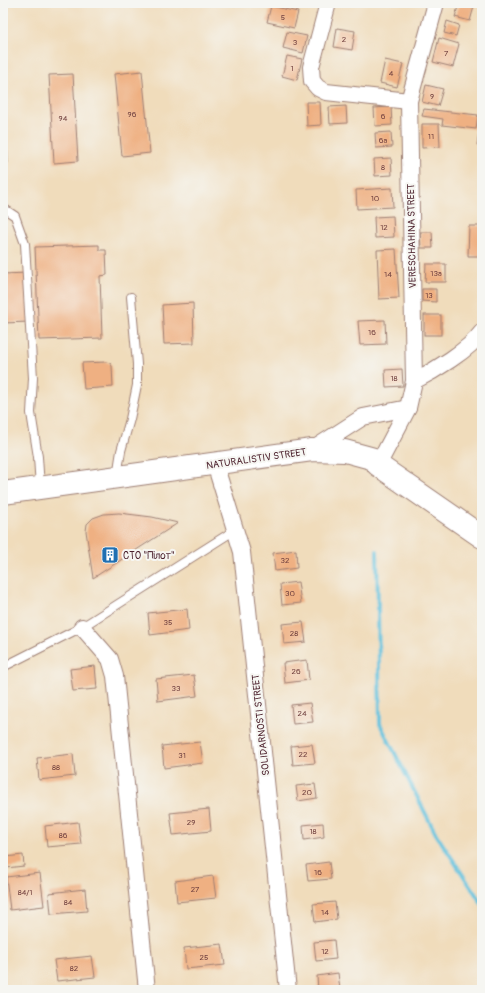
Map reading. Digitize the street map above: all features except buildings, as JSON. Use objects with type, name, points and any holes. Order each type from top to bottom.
[{"type":"street","points":[[328,3],[311,67],[312,81],[318,88],[326,92],[409,101]]},
{"type":"street","name":"VERESCHAHINA STREET","points":[[378,465],[408,408],[414,381],[409,101],[436,3]]},
{"type":"street","points":[[414,381],[431,372],[476,340],[482,332]]},
{"type":"street","points":[[312,450],[363,417],[408,408]]},
{"type":"street","name":"NATURALISTIV STREET","points":[[3,493],[312,450],[345,451],[378,460],[378,465],[482,537]]},
{"type":"street","name":"SOLIDARNOSTI STREET","points":[[215,464],[242,552],[288,990]]},
{"type":"street","points":[[82,627],[110,659],[115,676],[146,990]]},
{"type":"lane","points":[[3,208],[15,216],[25,244],[34,378],[31,413],[38,457],[40,488]]},
{"type":"lane","points":[[116,477],[121,451],[130,419],[136,385],[137,364],[131,297]]},
{"type":"lane","points":[[3,667],[82,627],[235,530]]},
{"type":"waterway","points":[[377,551],[380,724],[436,834],[482,904]]},
{"type":"place","name":"СТО \"Пілот\"","points":[[110,555]]}]
